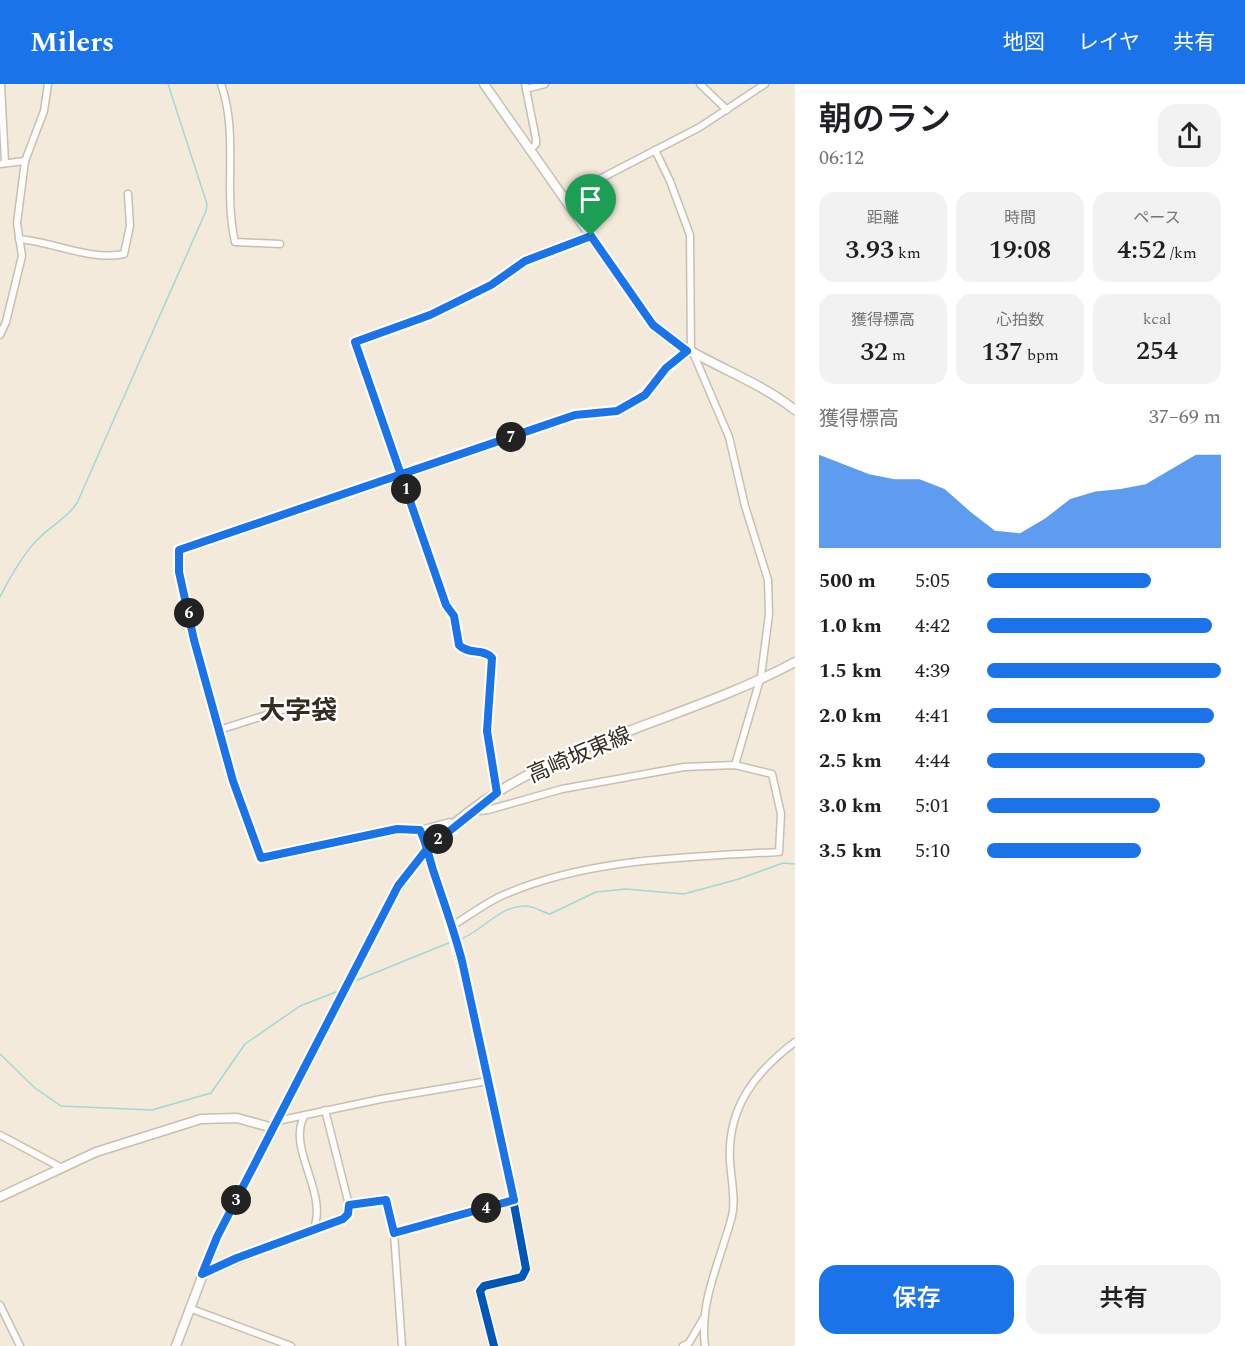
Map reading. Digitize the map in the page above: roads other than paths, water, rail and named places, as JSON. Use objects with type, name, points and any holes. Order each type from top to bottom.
[{"type":"main road","points":[[484,84],[653,325],[690,353],[764,390],[795,410]]},
{"type":"main road","name":"高崎坂東線","points":[[176,1346],[217,1237],[390,901],[407,873],[427,849],[470,812],[497,793],[562,759],[759,681],[795,662]]},
{"type":"main road","points":[[0,1197],[60,1167],[132,1139],[210,1117],[237,1118],[275,1124]]},
{"type":"street","points":[[1,84],[3,164],[25,161]]},
{"type":"street","points":[[0,335],[6,322],[22,256],[17,223],[25,161],[44,111],[48,84]]},
{"type":"street","points":[[221,84],[232,158],[230,174],[235,242],[280,244]]},
{"type":"street","points":[[530,150],[536,141],[526,86],[545,84]]},
{"type":"street","points":[[700,84],[727,110]]},
{"type":"street","points":[[565,197],[727,110],[765,84]]},
{"type":"street","points":[[655,150],[670,181],[690,235],[693,250],[690,353],[729,437],[745,506],[768,580],[770,614],[759,681],[735,765]]},
{"type":"street","points":[[19,239],[37,241],[102,257],[124,254],[130,226],[128,194]]},
{"type":"street","points":[[497,793],[487,731],[492,658],[488,653],[467,650],[459,645],[452,610],[446,605],[355,342],[430,315],[491,285],[525,261],[591,236]]},
{"type":"street","points":[[454,825],[450,822],[420,830],[397,829],[262,860],[240,803],[194,640],[179,572],[179,550],[575,415],[617,411],[645,395],[666,368],[690,353]]},
{"type":"street","points":[[219,730],[288,708]]},
{"type":"street","points":[[452,926],[500,897],[574,874],[655,859],[779,852],[781,814],[772,774],[735,765],[684,767],[628,776],[470,812]]},
{"type":"street","points":[[420,830],[452,926],[514,1200],[526,1269],[525,1276],[484,1286],[480,1291],[494,1346]]},
{"type":"street","points":[[683,1346],[689,1343],[703,1319],[733,1213],[730,1137],[735,1120],[745,1094],[756,1075],[795,1042]]},
{"type":"street","points":[[275,1124],[325,1110],[488,1081]]},
{"type":"street","points":[[202,1274],[343,1219],[348,1214],[349,1205],[325,1110]]},
{"type":"street","points":[[305,1115],[301,1122],[300,1137],[319,1212],[313,1230]]},
{"type":"street","points":[[0,1135],[60,1167]]},
{"type":"street","points":[[349,1205],[386,1200],[394,1233],[402,1346]]},
{"type":"street","points":[[394,1233],[514,1200]]},
{"type":"street","points":[[0,1305],[20,1346]]},
{"type":"street","points":[[189,1308],[291,1346]]},
{"type":"street","points":[[703,1319],[705,1346]]},
{"type":"waterway","points":[[0,597],[17,566],[33,544],[77,503],[206,211],[207,204],[168,84]]},
{"type":"waterway","points":[[456,941],[474,932],[499,914],[517,907],[527,906],[550,914],[596,892],[626,889],[684,894],[739,879],[783,863],[795,864]]},
{"type":"waterway","points":[[355,981],[451,942]]},
{"type":"waterway","points":[[0,1054],[35,1088],[61,1106],[152,1110],[211,1093],[245,1044],[300,1006],[336,992]]},
{"type":"district","name":"大字袋","points":[[298,710]]}]
